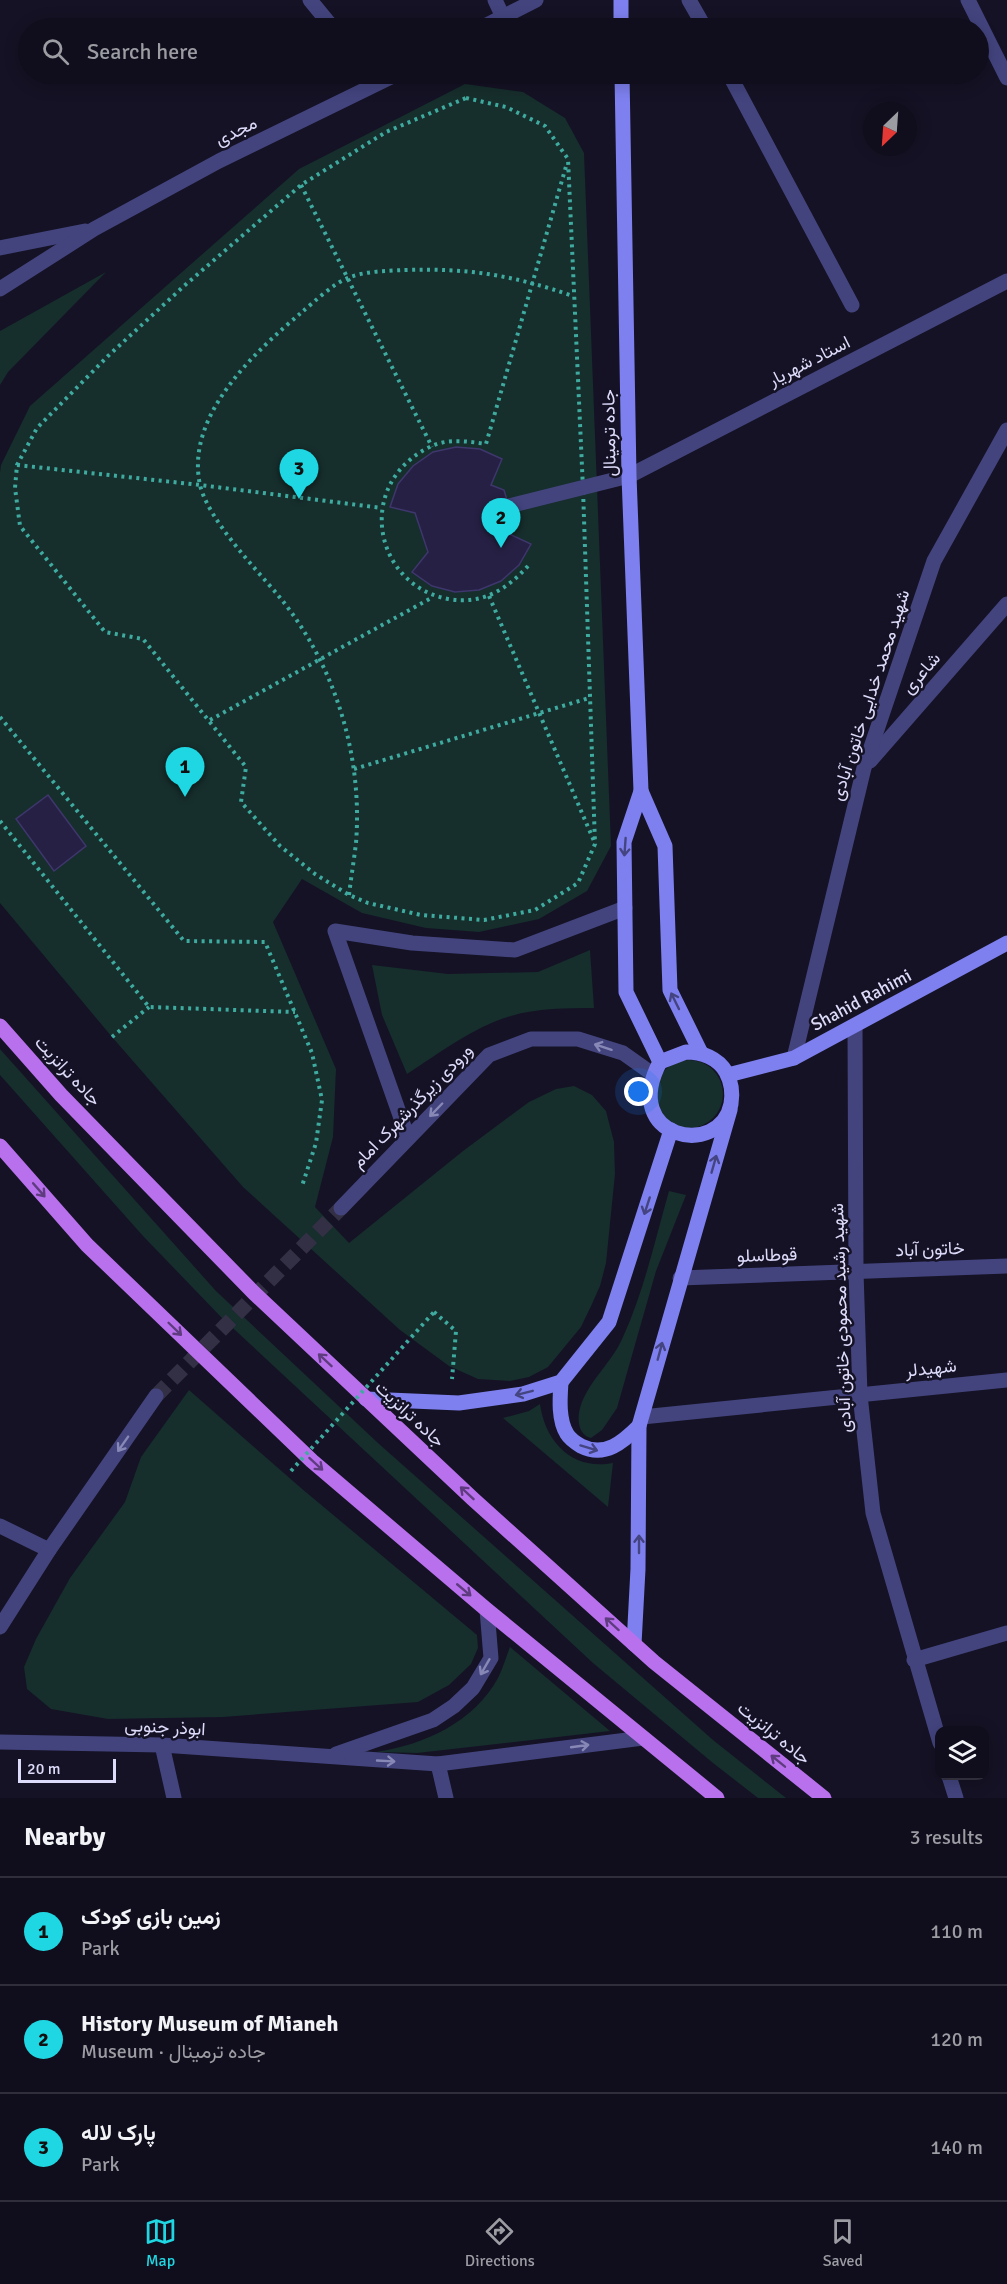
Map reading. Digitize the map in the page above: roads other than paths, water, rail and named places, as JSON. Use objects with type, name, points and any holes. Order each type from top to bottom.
[{"type":"main road","points":[[621,0],[621,18]]},
{"type":"main road","name":"جاده ترمینال","points":[[622,84],[629,476],[640,791]]},
{"type":"main road","points":[[640,791],[624,842],[626,992],[657,1069]]},
{"type":"main road","points":[[640,791],[665,846],[670,990],[701,1053]]},
{"type":"main road","name":"Shahid Rahimi","points":[[728,1075],[794,1058],[1007,943]]},
{"type":"main road","name":"جاده ترانزیت","points":[[0,1026],[61,1095],[246,1285],[366,1399],[634,1644],[824,1798]]},
{"type":"main road","points":[[634,1644],[638,1569],[640,1422],[730,1110],[732,1095],[728,1075],[714,1059],[701,1053],[686,1053],[657,1069],[650,1086],[649,1100],[660,1122],[671,1130],[693,1135],[705,1133],[715,1128],[730,1110]]},
{"type":"main road","points":[[366,1399],[450,1403],[523,1394],[561,1382],[609,1322],[671,1130]]},
{"type":"main road","points":[[0,1146],[87,1245],[312,1461],[487,1610],[717,1798]]},
{"type":"main road","points":[[561,1382],[560,1402],[566,1433],[576,1443],[594,1451],[609,1449],[625,1440],[640,1422]]},
{"type":"street","points":[[310,0],[325,18]]},
{"type":"street","points":[[495,0],[502,17],[537,0]]},
{"type":"street","points":[[689,0],[699,18]]},
{"type":"street","points":[[968,0],[977,18]]},
{"type":"street","points":[[989,42],[1007,78]]},
{"type":"street","name":"مجدی","points":[[0,289],[94,229],[363,84]]},
{"type":"street","points":[[734,84],[852,305]]},
{"type":"street","name":"مجدی","points":[[0,248],[94,229]]},
{"type":"street","name":"استاد شهریار","points":[[509,506],[629,476],[1007,281]]},
{"type":"street","name":"شهید محمد خدایی خاتون آبادی","points":[[794,1058],[864,768],[934,561],[1007,430]]},
{"type":"street","name":"شاعری","points":[[864,768],[1007,604]]},
{"type":"street","points":[[408,1138],[335,931],[412,943],[515,950],[625,908]]},
{"type":"street","name":"شهید رشید محمودی خاتون آبادی","points":[[855,1026],[856,1272],[860,1395],[873,1512],[935,1729]]},
{"type":"street","name":"ورودی زیرگذرشهرک امام","points":[[341,1208],[489,1055],[531,1039],[578,1039],[623,1053],[657,1069]]},
{"type":"street","name":"خاتون آباد","points":[[856,1272],[1007,1266]]},
{"type":"street","name":"قوطاسلو","points":[[680,1278],[856,1272]]},
{"type":"street","name":"شهیدلر","points":[[640,1422],[860,1395],[1007,1380]]},
{"type":"street","points":[[0,1627],[49,1550],[156,1396]]},
{"type":"street","points":[[0,1526],[49,1550]]},
{"type":"street","points":[[328,1758],[433,1720],[454,1706],[473,1688],[490,1658],[487,1610]]},
{"type":"street","points":[[915,1660],[1007,1633]]},
{"type":"street","name":"ابوذر جنوبی","points":[[0,1742],[162,1745],[438,1764],[643,1738]]},
{"type":"street","points":[[162,1745],[174,1798]]},
{"type":"street","points":[[438,1764],[446,1798]]},
{"type":"street","points":[[950,1780],[956,1798]]},
{"type":"tunnel","points":[[156,1396],[341,1208]]},
{"type":"place","name":"پارک لاله","points":[[299,499]]},
{"type":"place","name":"History Museum of Mianeh","points":[[501,548]]},
{"type":"place","name":"زمین بازی کودک","points":[[185,797]]}]
